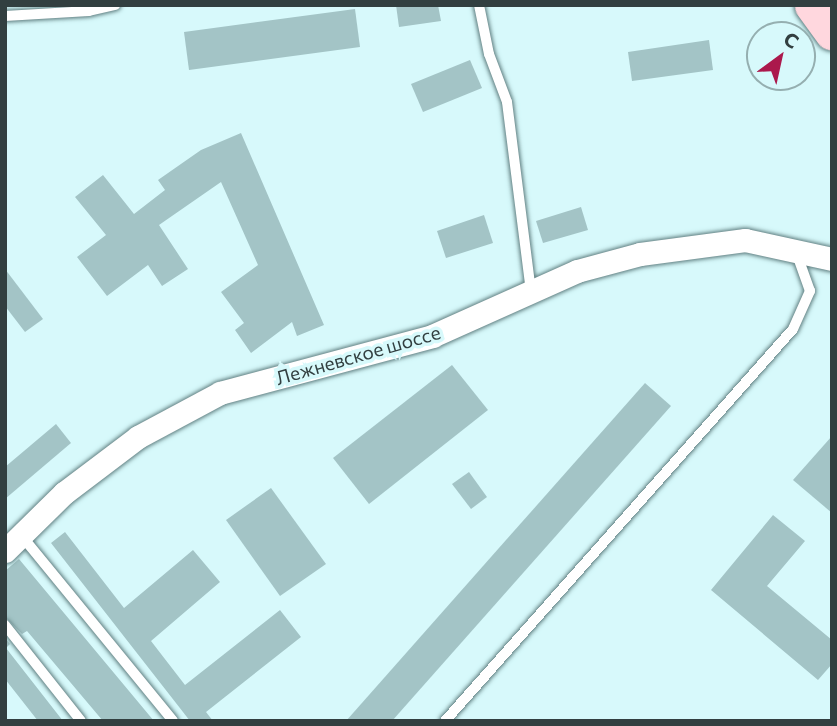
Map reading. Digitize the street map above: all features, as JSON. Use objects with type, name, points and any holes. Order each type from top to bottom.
[{"type":"main road","points":[[812,5],[832,33]]},
{"type":"street","name":"Лежневское шоссе","points":[[13,543],[64,492],[138,437],[220,393],[432,336],[577,271],[703,243],[746,240],[832,259]]},
{"type":"lane","points":[[5,16],[115,5]]},
{"type":"lane","points":[[479,5],[489,54],[507,102],[531,292]]},
{"type":"lane","points":[[445,721],[793,329],[810,290],[796,252]]},
{"type":"lane","points":[[13,543],[173,721]]},
{"type":"lane","points":[[5,625],[80,721]]},
{"type":"building","points":[[396,5],[438,5],[441,21],[399,27]]},
{"type":"building","points":[[355,9],[360,47],[189,70],[184,32]]},
{"type":"building","points":[[709,40],[713,70],[632,81],[628,52]]},
{"type":"building","points":[[470,60],[482,88],[423,112],[411,84]]},
{"type":"building","points":[[241,133],[324,325],[297,336],[292,322],[251,353],[235,330],[244,323],[221,292],[258,265],[221,182],[159,225],[188,269],[162,286],[148,265],[107,296],[77,257],[106,235],[75,197],[103,175],[134,214],[165,190],[158,180],[201,150]]},
{"type":"building","points":[[581,207],[588,230],[543,243],[536,221]]},
{"type":"building","points":[[484,215],[493,243],[446,258],[437,231]]},
{"type":"building","points":[[5,269],[43,319],[25,332],[5,306]]},
{"type":"building","points":[[452,365],[488,410],[369,504],[333,458]]},
{"type":"building","points":[[645,383],[671,406],[392,721],[346,721]]},
{"type":"building","points":[[56,424],[71,443],[5,499],[5,467]]},
{"type":"building","points":[[832,436],[832,513],[793,480]]},
{"type":"building","points":[[469,472],[487,497],[471,509],[452,484]]},
{"type":"building","points":[[271,488],[326,564],[280,596],[226,520]]},
{"type":"building","points":[[773,515],[805,541],[767,586],[832,640],[832,664],[818,680],[711,590]]},
{"type":"building","points":[[65,532],[124,608],[193,550],[220,582],[151,641],[185,685],[280,610],[301,637],[206,712],[213,721],[190,721],[51,543]]},
{"type":"building","points":[[19,559],[154,721],[103,721],[27,631],[22,634],[5,617],[5,571]]},
{"type":"building","points":[[5,638],[10,644],[6,648],[63,721],[38,721],[5,679]]}]
